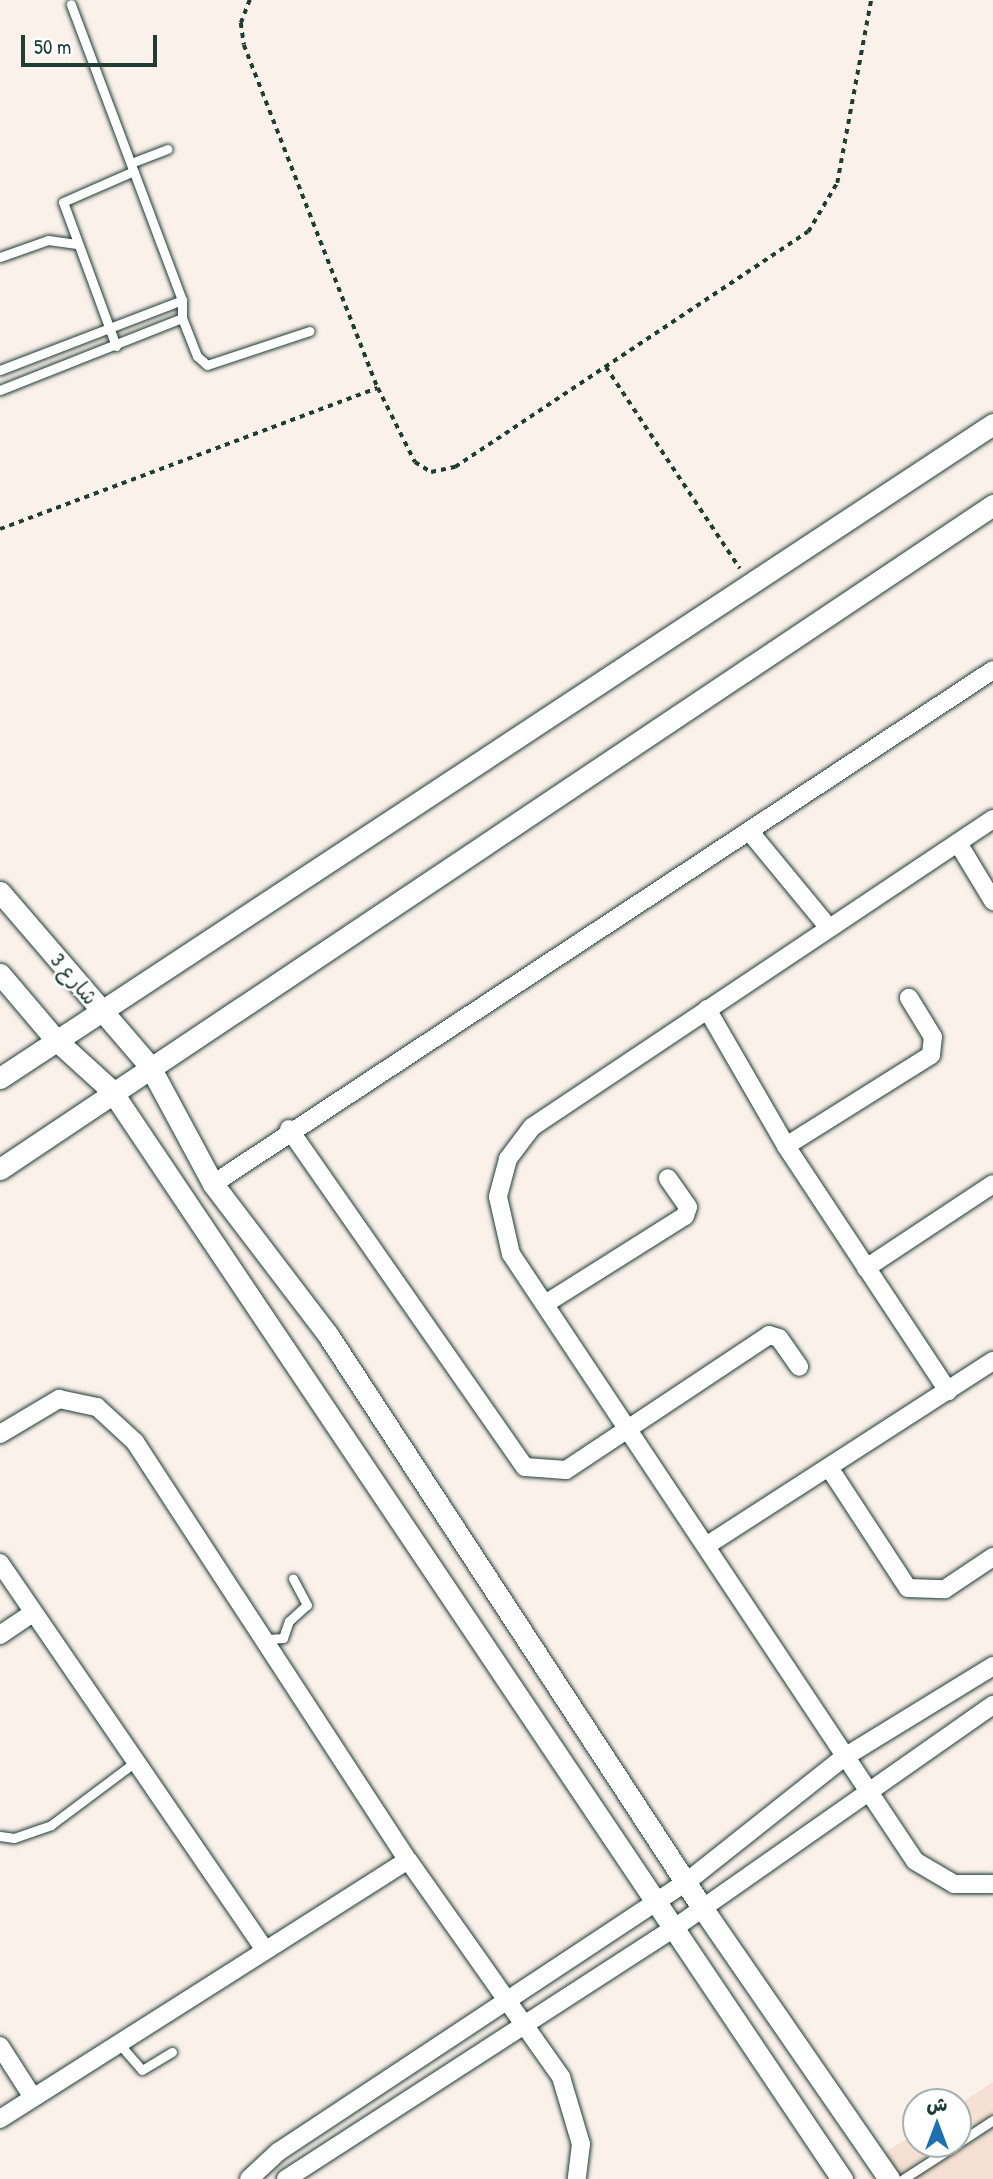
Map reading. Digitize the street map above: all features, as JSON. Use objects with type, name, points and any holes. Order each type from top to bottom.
[{"type":"street","points":[[0,1078],[99,1010],[993,424]]},
{"type":"street","points":[[0,1169],[111,1090],[993,505]]},
{"type":"street","points":[[213,1184],[289,1129],[750,832],[993,670]]},
{"type":"street","points":[[993,819],[532,1127],[508,1159],[498,1197],[503,1236],[545,1304],[709,1544],[843,1758],[915,1861],[933,1875],[954,1884],[993,1884]]},
{"type":"street","points":[[750,832],[829,929]]},
{"type":"street","points":[[958,843],[993,901]]},
{"type":"street","name":"شارع 3","points":[[0,892],[149,1065],[213,1184],[328,1335],[689,1880],[703,1909],[889,2179]]},
{"type":"street","points":[[0,974],[56,1040],[111,1090],[842,2179]]},
{"type":"street","points":[[786,1146],[931,1055],[933,1037],[909,998]]},
{"type":"street","points":[[707,1009],[786,1146],[948,1391]]},
{"type":"street","points":[[289,1129],[514,1458],[538,1472],[566,1470],[631,1430],[769,1335],[779,1338],[799,1367]]},
{"type":"street","points":[[545,1304],[685,1216],[688,1207],[668,1178]]},
{"type":"street","points":[[866,1268],[993,1185]]},
{"type":"street","points":[[709,1544],[830,1469],[993,1361]]},
{"type":"street","points":[[0,1434],[59,1399],[109,1415],[135,1442],[268,1639],[408,1860],[524,2022],[570,2100],[581,2144],[577,2179]]},
{"type":"street","points":[[830,1469],[908,1588],[945,1590],[993,1557]]},
{"type":"street","points":[[0,1563],[134,1763],[264,1948]]},
{"type":"street","points":[[0,1635],[33,1613]]},
{"type":"street","points":[[249,2179],[278,2152],[689,1880],[843,1758],[993,1666]]},
{"type":"street","points":[[286,2179],[524,2022],[703,1909],[864,1790],[993,1705]]},
{"type":"street","points":[[0,2119],[32,2096],[122,2047],[264,1948],[408,1860]]},
{"type":"street","points":[[0,2046],[32,2096]]},
{"type":"lane","points":[[71,4],[182,300],[182,318],[207,365],[309,331]]},
{"type":"lane","points":[[116,346],[64,211],[69,195],[167,149]]},
{"type":"lane","points":[[0,257],[48,240],[77,244]]},
{"type":"lane","points":[[0,370],[182,300]]},
{"type":"lane","points":[[0,390],[182,318]]},
{"type":"lane","points":[[268,1639],[283,1638],[289,1621],[307,1605],[293,1579]]},
{"type":"lane","points":[[0,1836],[14,1838],[51,1825],[134,1763]]},
{"type":"lane","points":[[122,2047],[142,2070],[172,2052]]},
{"type":"lane","points":[[972,2133],[993,2120]]},
{"type":"lane","points":[[904,2179],[935,2158]]},
{"type":"path","points":[[250,0],[242,23],[244,45],[378,388],[415,462],[431,471],[455,467],[808,232],[825,210],[837,183],[870,0]]},
{"type":"path","points":[[606,367],[751,585]]},
{"type":"path","points":[[0,529],[378,388]]},
{"type":"shaded area","points":[[993,2082],[993,2179],[901,2179],[884,2153],[902,2142],[902,2158],[972,2158],[972,2096]]}]
